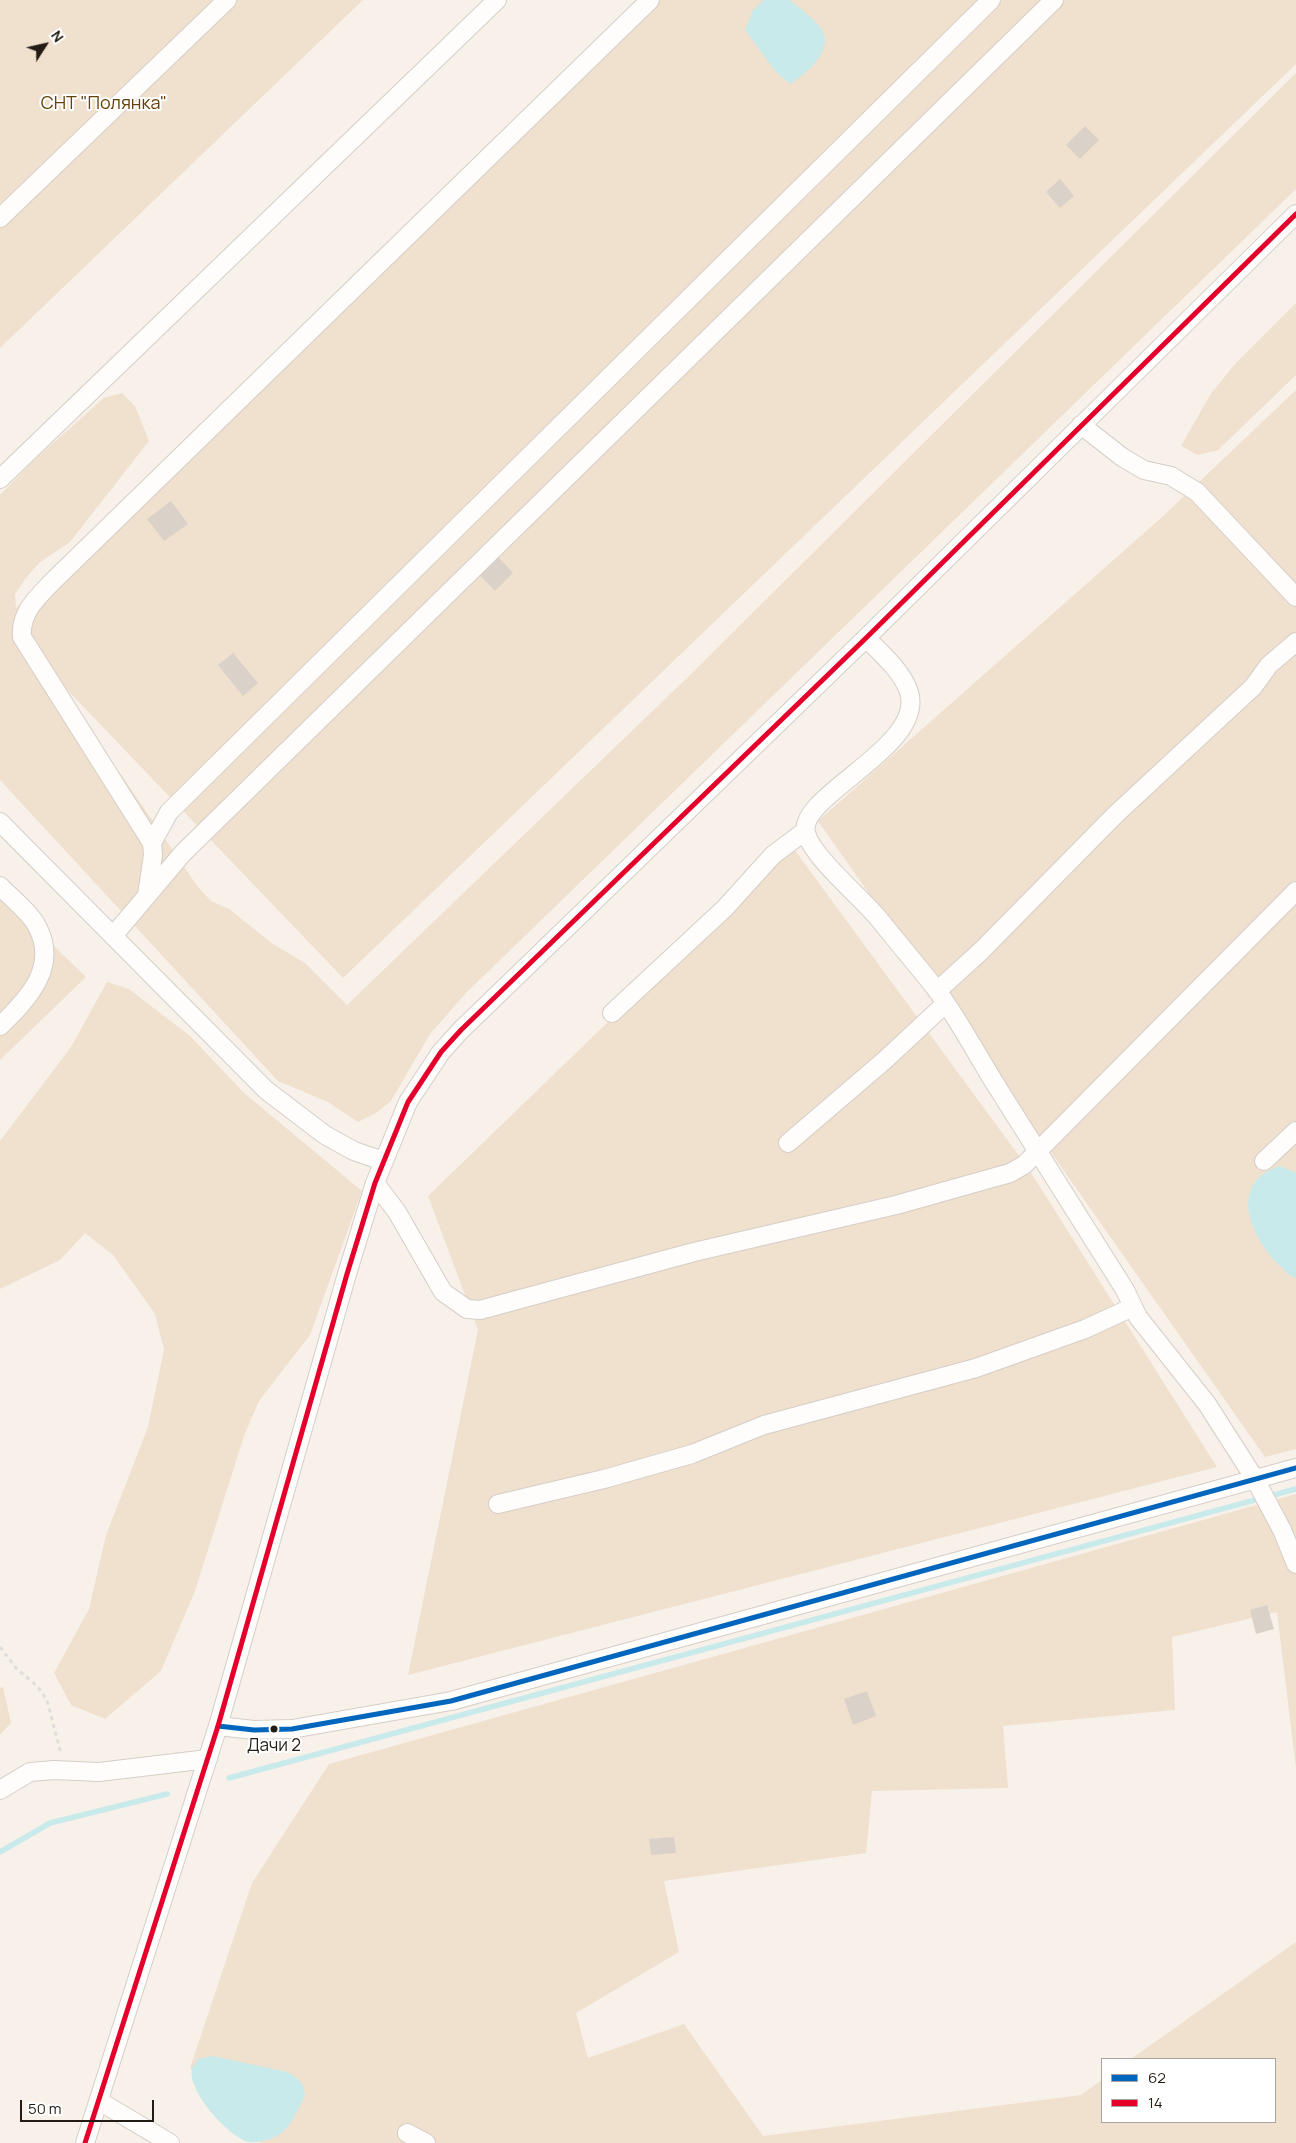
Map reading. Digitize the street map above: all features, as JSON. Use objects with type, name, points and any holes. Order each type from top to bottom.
[{"type":"street","points":[[0,218],[227,0]]},
{"type":"street","points":[[0,479],[497,0]]},
{"type":"street","points":[[147,896],[153,855],[152,843],[22,637],[20,624],[26,610],[74,560],[650,0]]},
{"type":"street","points":[[152,843],[169,812],[991,0]]},
{"type":"street","points":[[113,936],[182,853],[1054,0]]},
{"type":"street","points":[[85,2143],[218,1726],[375,1182],[408,1102],[441,1052],[461,1030],[866,638],[1296,214]]},
{"type":"street","points":[[1081,425],[1122,457],[1144,470],[1171,476],[1197,492],[1296,597]]},
{"type":"street","points":[[866,638],[900,677],[909,692],[910,704],[905,720],[873,760],[813,809],[805,821],[805,831],[811,845],[824,862],[863,899],[941,997],[1125,1290],[1138,1317],[1207,1404],[1257,1483],[1296,1564]]},
{"type":"street","points":[[788,1143],[884,1060],[980,951],[1116,816],[1253,687],[1269,665],[1296,642]]},
{"type":"street","points":[[0,822],[266,1090],[325,1135],[354,1151],[383,1161]]},
{"type":"street","points":[[612,1013],[725,908],[773,855],[805,831]]},
{"type":"street","points":[[0,886],[36,925],[44,946],[44,969],[36,987],[0,1026]]},
{"type":"street","points":[[375,1182],[397,1212],[443,1292],[467,1308],[480,1310],[694,1252],[896,1205],[1010,1173],[1024,1165],[1296,891]]},
{"type":"street","points":[[1264,1161],[1296,1131]]},
{"type":"street","points":[[498,1504],[604,1479],[692,1454],[764,1426],[976,1368],[1085,1329],[1133,1308]]},
{"type":"street","points":[[218,1726],[254,1730],[292,1729],[451,1700],[1257,1483],[1296,1468]]},
{"type":"street","points":[[0,1790],[30,1772],[75,1770],[99,1772],[208,1759]]},
{"type":"street","points":[[99,2101],[170,2143]]},
{"type":"street","points":[[407,2133],[426,2143]]},
{"type":"path","points":[[0,1647],[16,1668],[38,1687],[47,1700],[64,1761],[75,1770]]},
{"type":"green space","name":"СНТ \"Полянка\"","points":[[0,0],[363,0],[0,348]]},
{"type":"green space","points":[[651,0],[1296,0],[1296,64],[343,978],[30,651],[90,750],[120,773],[198,887],[211,901],[229,909],[273,944],[305,963],[347,1005],[690,675],[1296,73],[1296,189],[467,992],[430,1034],[391,1101],[376,1113],[358,1122],[328,1102],[278,1081],[0,780],[0,495],[33,461],[104,398],[122,393],[135,406],[149,441],[70,542],[39,563],[26,578],[15,594],[16,608]]},
{"type":"green space","points":[[1296,303],[1296,375],[1218,450],[1198,455],[1181,446],[1210,395],[1235,364]]},
{"type":"green space","points":[[1296,390],[1296,1449],[1265,1457],[818,821],[1161,518]]},
{"type":"green space","points":[[791,845],[1028,1168],[1217,1467],[408,1675],[478,1330],[428,1196]]},
{"type":"green space","points":[[0,894],[86,977],[0,1060]]},
{"type":"green space","points":[[107,982],[129,989],[190,1036],[244,1093],[362,1191],[310,1335],[259,1401],[244,1436],[195,1591],[161,1671],[105,1719],[71,1705],[54,1673],[89,1609],[106,1535],[148,1427],[164,1349],[155,1314],[113,1255],[85,1233],[60,1260],[0,1289],[0,1141],[71,1047]]},
{"type":"green space","points":[[1296,1494],[1296,1769],[1277,1612],[1172,1637],[1175,1710],[1003,1726],[1008,1788],[872,1791],[866,1853],[664,1881],[679,1952],[576,2013],[588,2058],[684,2024],[763,2136],[1081,2095],[1101,2081],[1101,2123],[1276,2123],[1276,2058],[1132,2058],[1296,1942],[1296,2143],[261,2143],[190,2068],[252,1883],[329,1764]]},
{"type":"green space","points":[[3,1687],[11,1723],[0,1735],[0,1688]]},
{"type":"water","points":[[764,0],[790,0],[813,19],[823,32],[825,39],[821,55],[809,69],[790,84],[776,72],[745,30],[753,10]]},
{"type":"water","points":[[1280,1166],[1296,1173],[1296,1278],[1278,1264],[1259,1239],[1252,1224],[1249,1210],[1249,1196],[1254,1184],[1264,1174]]},
{"type":"water","points":[[213,2056],[287,2072],[300,2081],[304,2087],[305,2096],[284,2131],[269,2139],[248,2142],[230,2131],[220,2122],[202,2100],[192,2078],[192,2069],[198,2059]]},
{"type":"building","points":[[1085,126],[1099,140],[1080,159],[1066,145]]},
{"type":"building","points":[[1060,179],[1074,196],[1060,208],[1046,192]]},
{"type":"building","points":[[171,501],[188,524],[164,541],[147,519]]},
{"type":"building","points":[[496,555],[513,573],[495,591],[478,573]]},
{"type":"building","points":[[233,653],[258,683],[243,696],[218,665]]},
{"type":"building","points":[[1267,1605],[1274,1629],[1256,1634],[1250,1610]]},
{"type":"building","points":[[867,1691],[876,1716],[853,1725],[844,1699]]},
{"type":"building","points":[[674,1837],[676,1853],[651,1855],[649,1839]]},
{"type":"waterway","points":[[229,1778],[1296,1489]]},
{"type":"waterway","points":[[0,1852],[50,1823],[167,1794]]},
{"type":"transit line","name":"14","points":[[85,2143],[218,1726],[347,1274],[375,1183],[408,1102],[441,1052],[461,1030],[866,638],[1296,214]]},
{"type":"transit line","name":"62","points":[[218,1726],[254,1730],[292,1729],[451,1701],[1296,1468]]},
{"type":"place","name":"Дачи 2","points":[[274,1729]]}]
